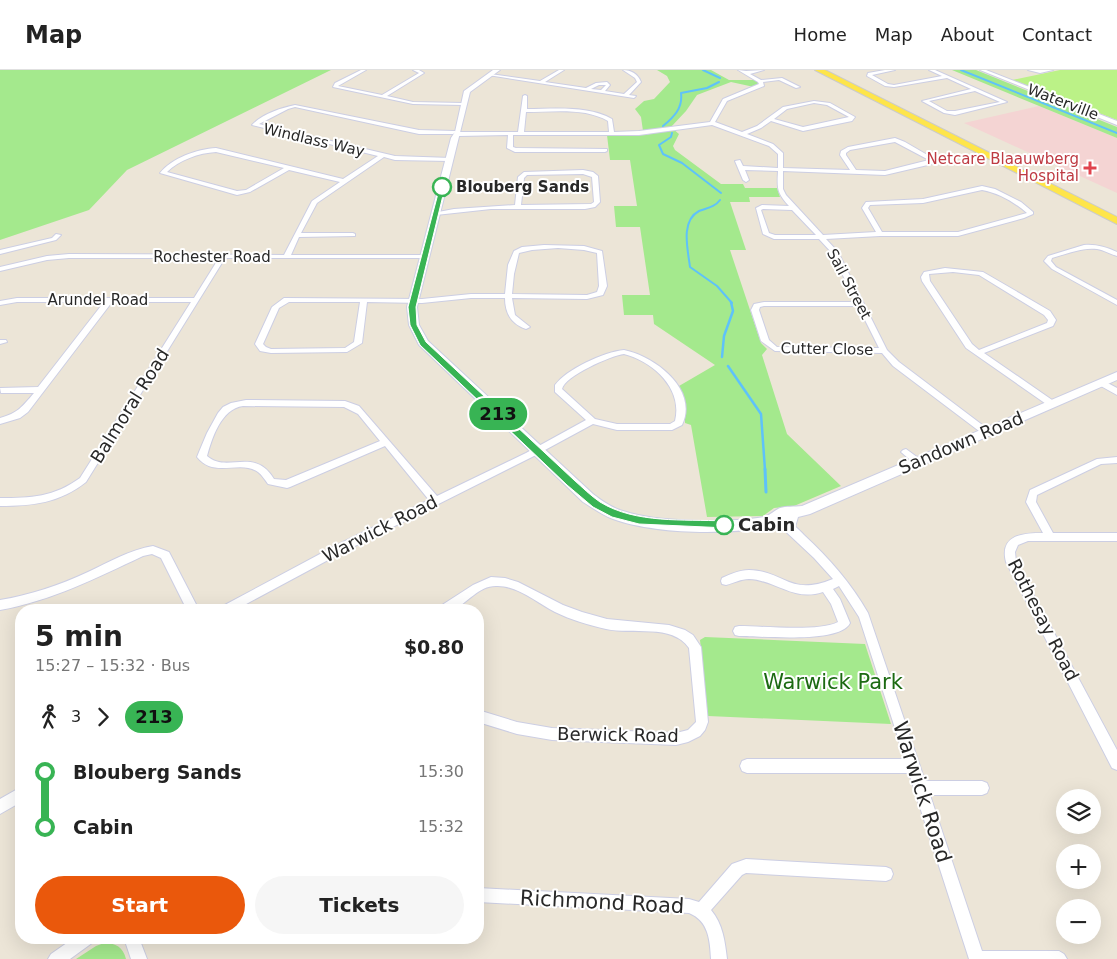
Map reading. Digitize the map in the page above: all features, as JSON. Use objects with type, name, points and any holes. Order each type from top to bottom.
[{"type":"main road","points":[[820,70],[1117,221]]},
{"type":"main road","points":[[827,70],[1109,205]]},
{"type":"street","points":[[364,70],[335,87],[418,104],[463,104]]},
{"type":"street","points":[[382,97],[422,74],[415,70]]},
{"type":"street","points":[[498,70],[470,88],[466,94],[455,133],[412,313],[414,325],[423,343],[588,498],[605,510],[627,518],[651,522],[724,525],[785,522]]},
{"type":"street","points":[[542,82],[562,70]]},
{"type":"street","points":[[625,70],[636,77],[639,82],[625,96]]},
{"type":"street","points":[[740,70],[760,81],[780,78],[798,87]]},
{"type":"street","points":[[745,73],[762,70]]},
{"type":"street","points":[[893,70],[870,74],[869,76],[894,86],[947,77]]},
{"type":"street","points":[[931,70],[977,89],[1005,102],[955,114],[946,112],[924,101],[977,89]]},
{"type":"street","name":"Waterville","points":[[982,70],[1117,123]]},
{"type":"street","points":[[1030,70],[1040,72],[1051,70]]},
{"type":"street","points":[[490,75],[634,97]]},
{"type":"street","points":[[712,123],[725,100],[761,86],[763,84],[760,81]]},
{"type":"street","points":[[588,89],[598,84],[607,84],[602,92]]},
{"type":"street","points":[[521,133],[525,96]]},
{"type":"street","points":[[743,134],[770,120],[785,108],[816,102],[828,104],[852,117],[850,120],[802,130],[770,120]]},
{"type":"street","name":"Windlass Way","points":[[449,159],[411,159],[383,155],[256,125],[258,122],[286,108],[295,106],[419,132],[455,133]]},
{"type":"street","points":[[524,111],[571,111],[604,116],[610,120],[612,133]]},
{"type":"street","name":"Sail Street","points":[[455,133],[643,133],[712,123],[771,145],[779,150],[781,156],[781,193],[835,252],[884,351],[896,364],[986,432]]},
{"type":"street","points":[[511,133],[510,148],[515,150],[605,150]]},
{"type":"street","points":[[741,168],[781,168],[854,173],[891,173],[930,163],[933,160],[900,142],[886,141],[848,149],[844,152],[843,155],[854,173]]},
{"type":"street","points":[[288,168],[253,188],[240,193],[229,192],[163,173],[167,168],[202,151],[209,150],[288,168],[343,181]]},
{"type":"street","points":[[286,257],[314,202],[383,155]]},
{"type":"street","points":[[738,162],[746,180]]},
{"type":"street","points":[[436,213],[471,208],[592,206],[596,202],[595,176],[583,172],[532,172],[524,174],[521,177],[518,207]]},
{"type":"street","points":[[793,208],[758,209],[766,234],[774,237],[822,237],[965,233],[1031,213],[1026,207],[1005,196],[982,188],[923,201],[868,203],[865,208],[880,234]]},
{"type":"street","points":[[297,235],[353,235]]},
{"type":"street","points":[[0,252],[38,242]]},
{"type":"street","points":[[1116,302],[1054,268],[1047,261],[1050,257],[1091,246],[1100,247],[1117,254]]},
{"type":"street","points":[[364,300],[358,343],[347,350],[271,351],[263,349],[258,344],[276,307],[281,302],[292,300],[364,300],[414,301],[472,296],[508,296],[587,297],[597,295],[601,292],[603,286],[601,254],[598,250],[588,248],[521,249],[516,252],[513,259],[508,296],[511,315],[526,327]]},
{"type":"street","name":"Rochester Road","points":[[0,269],[62,257],[424,257]]},
{"type":"street","name":"Balmoral Road","points":[[0,502],[35,502],[50,499],[72,489],[83,480],[223,257]]},
{"type":"street","points":[[978,353],[1050,324],[1052,320],[1047,313],[981,273],[961,271],[926,273],[926,281],[969,346],[978,353],[1052,404]]},
{"type":"street","name":"Arundel Road","points":[[0,303],[17,300],[196,300]]},
{"type":"street","points":[[0,421],[12,418],[23,412],[110,300]]},
{"type":"street","name":"Cutter Close","points":[[861,304],[764,304],[757,306],[755,310],[764,341],[775,349],[884,351]]},
{"type":"street","points":[[626,352],[635,355],[669,378],[676,389],[681,413],[679,423],[672,428],[617,427],[592,421],[561,394],[558,390],[558,385],[564,379],[616,354],[626,352]]},
{"type":"street","name":"Sandown Road","points":[[785,522],[805,510],[1117,376]]},
{"type":"street","points":[[1102,383],[1117,392]]},
{"type":"street","points":[[1,390],[41,390]]},
{"type":"street","points":[[386,442],[287,484],[271,482],[264,472],[255,466],[211,463],[206,462],[202,457],[205,446],[222,414],[230,407],[242,403],[338,403],[351,405],[361,412],[436,501]]},
{"type":"street","name":"Warwick Road","points":[[236,604],[339,549],[537,451],[592,421]]},
{"type":"street","points":[[906,452],[918,462]]},
{"type":"street","points":[[1050,537],[1031,502],[1033,494],[1100,461],[1117,460]]},
{"type":"street","name":"Warwick Road","points":[[785,522],[840,581],[858,603],[864,616],[977,959]]},
{"type":"street","name":"Rothesay Road","points":[[1117,537],[1028,537],[1016,540],[1010,548],[1010,557],[1117,763]]},
{"type":"street","points":[[0,605],[20,602],[44,594],[141,552],[153,550],[165,555],[190,604]]},
{"type":"street","points":[[726,581],[733,577],[753,574],[808,591],[840,581]]},
{"type":"street","name":"Berwick Road","points":[[453,604],[485,584],[499,581],[512,584],[566,612],[593,620],[621,627],[667,629],[682,632],[691,639],[695,648],[702,722],[698,730],[686,738],[552,734],[517,728],[484,718]]},
{"type":"street","points":[[739,631],[780,632],[840,627],[844,622],[843,616],[825,587]]},
{"type":"street","points":[[747,766],[914,766]]},
{"type":"street","points":[[920,788],[982,788]]},
{"type":"street","points":[[0,807],[15,798]]},
{"type":"street","points":[[701,911],[737,869],[746,866],[886,874]]},
{"type":"street","name":"Richmond Road","points":[[484,896],[689,906],[701,911],[708,917],[717,934],[719,959]]},
{"type":"street","points":[[56,959],[79,944]]},
{"type":"street","points":[[134,944],[139,959]]},
{"type":"street","points":[[977,959],[1059,959]]},
{"type":"shaded area","name":"Netcare Blaauwberg Hospital","points":[[1039,106],[1117,138],[1117,193],[964,123]]},
{"type":"green space","points":[[0,70],[331,70],[127,170],[89,210],[0,240]]},
{"type":"green space","points":[[657,70],[711,70],[729,80],[755,80],[760,84],[754,87],[731,82],[697,95],[686,111],[671,127],[643,131],[641,117],[635,109],[644,101],[654,99],[670,82],[667,76]]},
{"type":"green space","points":[[952,70],[976,70],[1117,127],[1117,138]]},
{"type":"green space","points":[[1060,70],[1117,70],[1117,120],[1012,80]]},
{"type":"green space","points":[[673,129],[679,134],[673,146],[675,150],[721,184],[743,184],[745,188],[777,188],[780,197],[749,197],[750,202],[730,202],[746,250],[730,250],[761,343],[767,349],[762,355],[787,434],[841,486],[794,506],[774,508],[763,516],[707,517],[691,425],[685,423],[685,412],[679,386],[715,365],[654,324],[653,315],[624,315],[622,295],[650,295],[640,227],[616,227],[614,206],[637,206],[630,160],[610,160],[607,135],[645,135]]},
{"type":"green space","name":"Warwick Park","points":[[705,637],[865,644],[891,724],[708,716],[700,640]]},
{"type":"green space","points":[[112,944],[118,946],[123,951],[126,959],[76,959],[96,946]]},
{"type":"waterway","points":[[703,70],[720,78]]},
{"type":"waterway","points":[[961,70],[1117,133]]},
{"type":"waterway","points":[[663,126],[677,112],[681,103],[681,93],[707,88],[719,82]]},
{"type":"waterway","points":[[672,133],[671,137],[659,145],[663,154],[682,163],[721,193]]},
{"type":"waterway","points":[[720,200],[713,206],[699,211],[689,222],[687,229],[688,252],[690,267],[717,286],[732,303]]},
{"type":"waterway","points":[[722,357],[724,336],[733,311],[731,302]]},
{"type":"waterway","points":[[728,366],[761,414],[765,470]]},
{"type":"waterway","points":[[765,469],[766,492]]},
{"type":"bus line","name":"213","points":[[442,187],[412,307],[412,319],[416,331],[428,349],[570,482],[605,510],[639,521],[724,525]]},
{"type":"place","name":"Netcare Blaauwberg Hospital","points":[[1090,168]]},
{"type":"place","name":"Blouberg Sands","points":[[442,187]]},
{"type":"place","name":"Cabin","points":[[724,525]]}]
